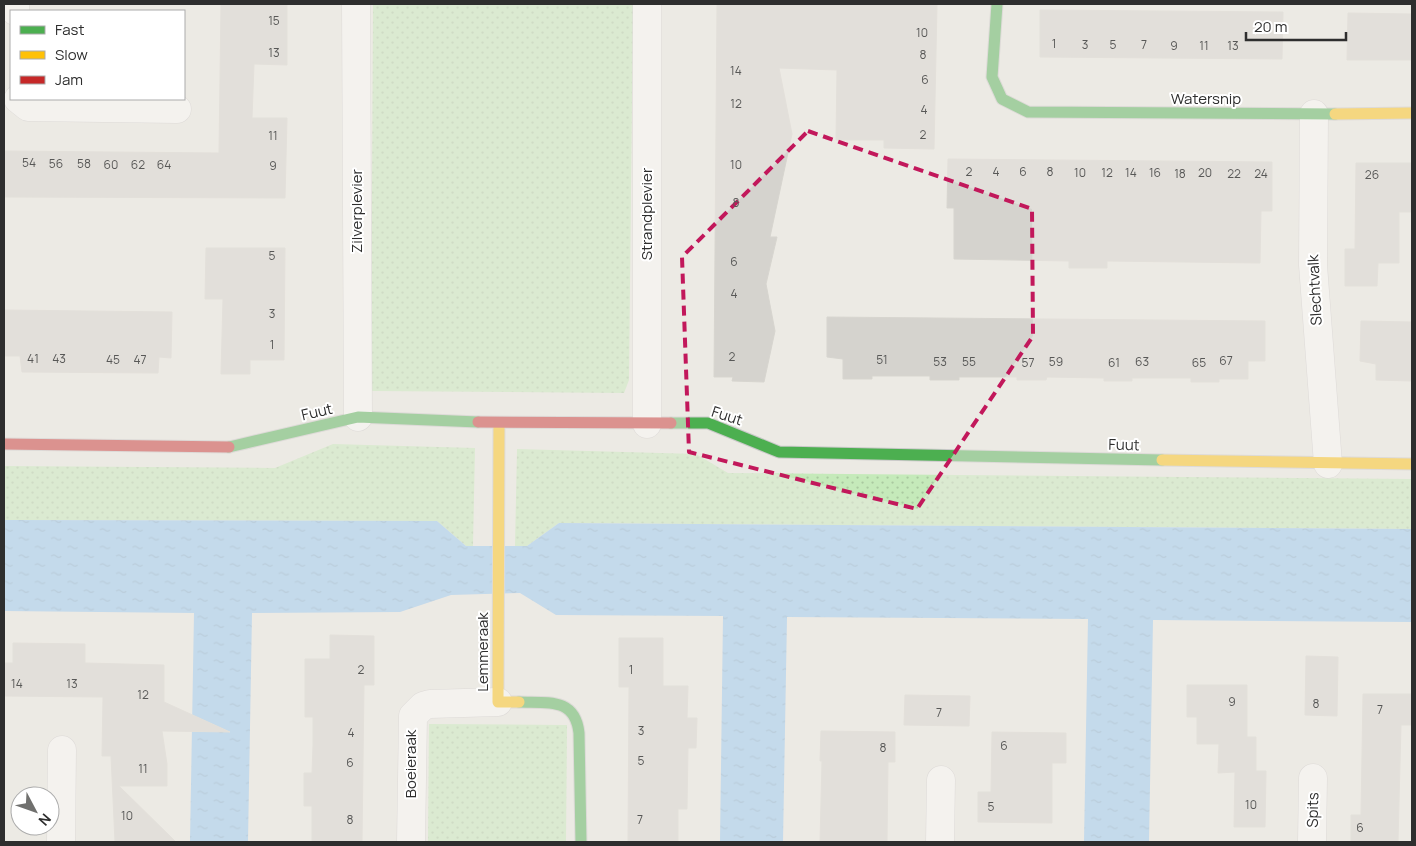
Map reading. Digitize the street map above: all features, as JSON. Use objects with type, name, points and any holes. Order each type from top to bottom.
[{"type":"street","name":"Zilverplevier","points":[[356,4],[358,418]]},
{"type":"street","name":"Strandplevier","points":[[647,4],[647,424]]},
{"type":"street","name":"Watersnip","points":[[997,4],[992,76],[1002,99],[1028,112],[1412,113]]},
{"type":"street","points":[[19,100],[28,107],[177,108]]},
{"type":"street","name":"Slechtvalk","points":[[1314,114],[1313,265],[1328,464]]},
{"type":"street","name":"Fuut","points":[[4,444],[233,447],[358,418],[500,423],[708,423],[779,452],[1328,464],[1412,464]]},
{"type":"street","name":"Lemmeraak","points":[[500,423],[498,702],[557,703],[564,706],[576,717],[579,733],[581,842]]},
{"type":"street","name":"Boeieraak","points":[[411,842],[411,723],[413,716],[423,706],[430,704],[498,702]]},
{"type":"street","points":[[61,842],[62,750]]},
{"type":"street","name":"Spits","points":[[1312,842],[1313,778]]},
{"type":"street","points":[[940,842],[941,780]]},
{"type":"highlighted area","points":[[808,131],[1032,209],[1033,336],[917,509],[689,452],[682,257]]},
{"type":"green space","points":[[373,4],[633,4],[629,380],[624,393],[371,391]]},
{"type":"green space","points":[[333,444],[475,448],[473,546],[466,546],[437,521],[4,520],[4,466],[275,468]]},
{"type":"green space","points":[[517,449],[696,454],[728,473],[1412,479],[1412,529],[559,523],[527,546],[515,546]]},
{"type":"green space","points":[[429,724],[567,725],[566,842],[428,842]]},
{"type":"water","points":[[4,520],[437,521],[466,546],[527,546],[559,523],[1412,529],[1412,622],[1153,620],[1149,842],[1084,842],[1088,619],[787,617],[783,842],[720,842],[723,616],[556,615],[520,593],[451,595],[400,612],[252,613],[248,842],[190,842],[194,613],[4,611]]},
{"type":"building","points":[[221,4],[287,4],[287,65],[254,64],[252,118],[287,118],[285,198],[4,197],[4,151],[219,153]]},
{"type":"building","points":[[717,4],[937,4],[934,149],[884,148],[884,140],[836,140],[837,70],[779,68],[792,134],[770,237],[777,237],[766,284],[775,331],[764,382],[732,381],[733,377],[714,377]]},
{"type":"building","points":[[1040,10],[1283,12],[1282,59],[1040,57]]},
{"type":"building","points":[[1348,13],[1412,14],[1412,60],[1347,60]]},
{"type":"building","points":[[948,159],[1272,162],[1272,211],[1261,211],[1260,263],[1107,261],[1107,268],[1069,268],[1069,261],[954,259],[954,208],[947,208]]},
{"type":"building","points":[[1356,163],[1412,163],[1412,212],[1399,212],[1399,263],[1378,263],[1377,286],[1345,286],[1345,249],[1355,249]]},
{"type":"building","points":[[206,248],[285,248],[284,360],[250,360],[250,374],[221,374],[223,299],[205,299]]},
{"type":"building","points":[[4,310],[172,312],[171,358],[159,357],[158,373],[22,372],[20,356],[4,356]]},
{"type":"building","points":[[827,317],[1265,321],[1265,361],[1248,361],[1248,379],[1219,379],[1219,382],[1191,382],[1191,378],[1132,378],[1132,381],[1104,381],[1104,378],[1047,377],[1046,380],[1017,380],[1017,377],[959,377],[959,380],[930,380],[930,376],[872,376],[872,379],[843,379],[843,359],[827,357]]},
{"type":"building","points":[[1361,321],[1412,322],[1412,381],[1376,380],[1376,364],[1360,361]]},
{"type":"building","points":[[330,635],[374,636],[374,685],[364,685],[362,842],[312,842],[312,806],[304,806],[304,773],[312,773],[313,745],[313,717],[305,717],[305,659],[330,659]]},
{"type":"building","points":[[619,638],[663,638],[663,686],[688,686],[687,718],[697,718],[696,748],[688,748],[687,809],[678,809],[678,842],[628,842],[629,687],[619,687]]},
{"type":"building","points":[[13,643],[85,644],[85,663],[164,665],[164,702],[230,732],[162,731],[167,764],[167,786],[119,786],[176,842],[115,842],[111,756],[102,756],[103,697],[4,696],[4,663],[13,663]]},
{"type":"building","points":[[1306,656],[1338,657],[1337,716],[1305,715]]},
{"type":"building","points":[[1187,685],[1247,685],[1247,737],[1256,737],[1256,771],[1266,771],[1265,827],[1234,827],[1235,772],[1218,773],[1219,744],[1197,744],[1197,717],[1187,717]]},
{"type":"building","points":[[1363,694],[1412,694],[1412,725],[1401,725],[1398,842],[1351,842],[1351,815],[1361,815]]},
{"type":"building","points":[[905,695],[970,696],[969,726],[904,725]]},
{"type":"building","points":[[821,731],[895,732],[895,762],[888,762],[887,842],[820,842]]},
{"type":"building","points":[[992,732],[1066,733],[1066,763],[1052,763],[1052,823],[978,822],[978,792],[991,792]]},
{"type":"traffic: fast","points":[[997,4],[992,77],[1002,99],[1028,112],[1335,114]]},
{"type":"traffic: fast","points":[[229,447],[358,417],[478,422]]},
{"type":"traffic: fast","points":[[671,423],[708,423],[779,452],[1162,460]]},
{"type":"traffic: fast","points":[[519,702],[558,704],[572,713],[576,721],[579,733],[581,842]]},
{"type":"traffic: slow","points":[[1335,114],[1412,113]]},
{"type":"traffic: slow","points":[[499,423],[498,702],[519,702]]},
{"type":"traffic: slow","points":[[1162,460],[1412,464]]},
{"type":"traffic: jam","points":[[478,422],[671,423]]},
{"type":"traffic: jam","points":[[4,444],[229,447]]}]
